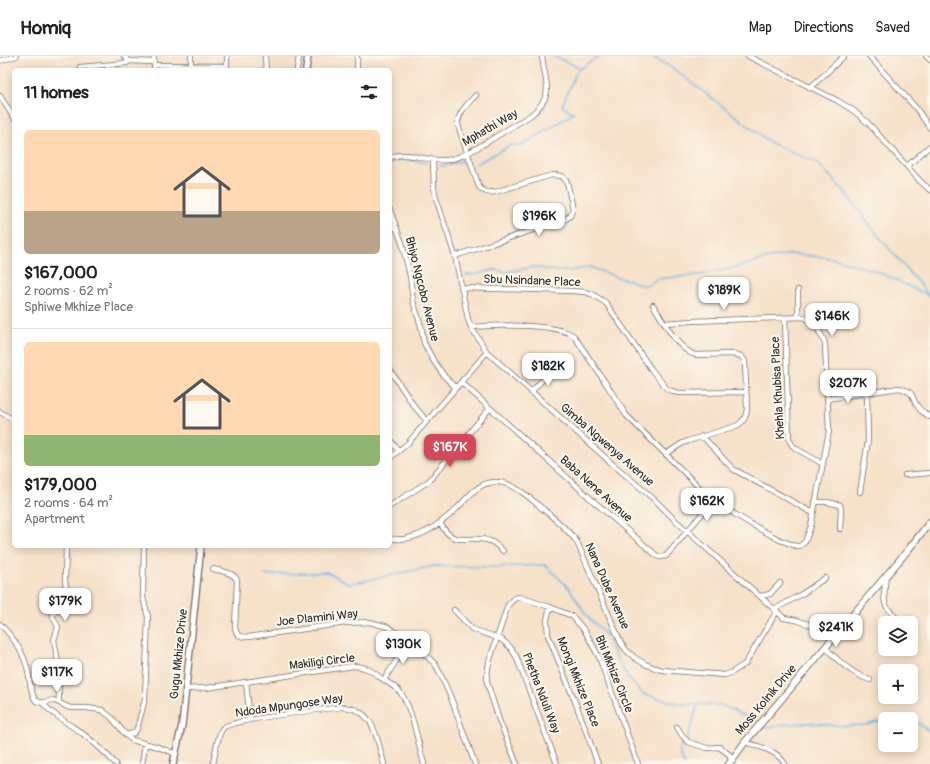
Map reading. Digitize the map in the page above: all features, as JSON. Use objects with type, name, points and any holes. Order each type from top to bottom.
[{"type":"main road","name":"Moss Kolnik Drive","points":[[730,763],[745,742],[930,522]]},
{"type":"street","points":[[0,61],[16,56]]},
{"type":"street","points":[[124,56],[129,61],[154,66],[227,68],[227,56]]},
{"type":"street","points":[[154,56],[154,66]]},
{"type":"street","points":[[190,56],[191,67]]},
{"type":"street","points":[[265,56],[266,68]]},
{"type":"street","points":[[297,68],[299,56]]},
{"type":"street","points":[[306,68],[308,56]]},
{"type":"street","points":[[356,68],[357,56]]},
{"type":"street","name":"Mphathi Way","points":[[392,157],[402,155],[433,161],[448,160],[468,153],[531,115],[539,109],[548,91],[542,56]]},
{"type":"street","points":[[748,56],[854,111],[868,123],[930,190]]},
{"type":"street","points":[[810,88],[844,56]]},
{"type":"street","points":[[869,56],[916,108],[930,128]]},
{"type":"street","points":[[926,56],[930,60]]},
{"type":"street","points":[[80,67],[127,63],[129,61]]},
{"type":"street","points":[[455,256],[566,219],[570,216],[573,209],[567,182],[562,176],[552,175],[488,193],[479,187],[460,132],[458,121],[462,111],[476,95]]},
{"type":"street","points":[[0,96],[3,104],[12,115]]},
{"type":"street","points":[[907,166],[930,146]]},
{"type":"street","name":"Gimba Ngwenya Avenue","points":[[433,161],[436,198],[455,256],[464,304],[471,327],[487,352],[787,619],[796,620],[839,632]]},
{"type":"street","name":"Bhiyo Ngcobo Avenue","points":[[392,216],[410,276],[413,301],[421,326],[424,343],[441,372],[456,388]]},
{"type":"street","name":"Sbu Nsindane Place","points":[[462,288],[579,292],[592,294],[606,303],[651,369],[667,389],[678,393],[746,392]]},
{"type":"street","points":[[798,290],[798,317]]},
{"type":"street","points":[[653,305],[681,346],[689,352],[695,355],[734,354],[741,356],[745,361],[746,416],[743,421],[736,426],[681,444],[666,454]]},
{"type":"street","points":[[471,327],[494,326],[545,328],[557,329],[570,334],[604,380],[626,415],[712,501],[751,524],[792,545],[800,546],[805,542],[813,513],[828,431],[828,399],[824,339],[808,319],[803,317],[692,320],[665,323]]},
{"type":"street","name":"Khehla Khubisa Place","points":[[785,318],[790,439],[795,448],[823,464]]},
{"type":"street","points":[[392,456],[408,443],[487,352]]},
{"type":"street","points":[[531,392],[552,370]]},
{"type":"street","points":[[392,373],[414,406],[427,421]]},
{"type":"street","name":"Baba Nene Avenue","points":[[461,382],[657,556],[666,556],[687,530],[702,515],[712,501]]},
{"type":"street","points":[[828,399],[899,388],[910,392],[913,395],[918,408],[930,417]]},
{"type":"street","points":[[860,492],[868,440],[867,393]]},
{"type":"street","points":[[392,505],[429,481],[490,408]]},
{"type":"street","points":[[0,412],[12,419]]},
{"type":"street","points":[[702,436],[733,469],[813,513]]},
{"type":"street","points":[[392,442],[399,451]]},
{"type":"street","points":[[905,475],[930,473]]},
{"type":"street","name":"Nana Dube Avenue","points":[[392,539],[406,539],[416,536],[440,523],[453,513],[476,489],[483,485],[498,482],[506,483],[517,488],[568,531],[577,542],[618,637],[626,650],[645,664],[662,670],[718,675],[732,673],[745,664],[776,610]]},
{"type":"street","points":[[815,502],[827,502],[840,505],[840,529]]},
{"type":"street","points":[[440,523],[447,534],[454,538],[488,541],[503,550]]},
{"type":"street","points":[[59,703],[58,662],[54,640],[58,627],[53,617],[67,599],[65,579],[66,548]]},
{"type":"street","points":[[126,735],[134,733],[137,729],[145,699],[148,617],[143,597],[144,548]]},
{"type":"street","name":"Gugu Mkhize Drive","points":[[173,764],[182,725],[201,548]]},
{"type":"street","name":"Joe Dlamini Way","points":[[213,568],[232,574],[236,577],[235,628],[237,633],[242,637],[346,623],[370,622],[388,627],[429,658],[440,673],[451,698],[475,764]]},
{"type":"street","points":[[886,576],[884,596],[885,605],[895,616]]},
{"type":"street","points":[[776,610],[825,578]]},
{"type":"street","points":[[761,596],[770,594],[780,583]]},
{"type":"street","name":"Bhi Mkhize Circle","points":[[518,764],[499,720],[488,682],[487,668],[508,605],[515,598],[519,597],[572,616],[579,623],[591,640],[638,764]]},
{"type":"street","name":"Mongi Mkhize Place","points":[[550,607],[547,620],[548,635],[598,764]]},
{"type":"street","points":[[454,610],[472,629],[497,636]]},
{"type":"street","points":[[0,624],[14,640],[21,651],[28,671],[34,698],[40,703],[43,703],[45,707],[64,719],[101,748],[116,764]]},
{"type":"street","name":"Phetha Nduli Way","points":[[497,636],[510,646],[516,656],[557,764]]},
{"type":"street","points":[[384,680],[408,642]]},
{"type":"street","points":[[825,648],[844,666],[854,673],[870,680]]},
{"type":"street","name":"Makiligi Circle","points":[[186,689],[206,688],[353,666],[364,667],[398,690],[405,701],[424,764]]},
{"type":"street","points":[[246,682],[250,720]]},
{"type":"street","points":[[43,703],[53,700],[70,708],[102,710],[112,718],[132,740],[158,747],[176,754]]},
{"type":"street","name":"Ndoda Mpungose Way","points":[[213,764],[223,728],[232,724],[250,720],[342,707],[350,707],[364,715],[370,722],[384,764]]},
{"type":"street","points":[[677,727],[688,742],[707,748],[719,747],[730,755],[730,763]]},
{"type":"street","points":[[745,742],[773,752],[783,760],[785,764]]},
{"type":"street","points":[[142,764],[145,744]]},
{"type":"waterway","points":[[553,56],[580,68]]},
{"type":"waterway","points":[[476,164],[511,145],[521,146],[574,113],[562,106],[577,71],[599,56]]},
{"type":"waterway","points":[[651,56],[671,67],[771,143],[817,163],[844,191],[880,238],[929,295]]},
{"type":"waterway","points":[[392,164],[402,159],[426,163]]},
{"type":"waterway","points":[[440,166],[461,161],[469,164]]},
{"type":"waterway","points":[[466,275],[494,270],[507,272],[533,267],[556,271],[569,271],[590,267],[641,285],[649,285],[656,279],[699,275],[791,254],[832,258],[876,271],[930,296]]},
{"type":"waterway","points":[[264,575],[327,572],[350,584],[434,566],[495,567],[545,565],[569,588],[587,616],[606,635],[619,663],[629,679],[643,694],[681,704],[722,705],[754,721]]},
{"type":"waterway","points":[[687,739],[698,705]]},
{"type":"waterway","points":[[762,728],[787,724],[808,723],[844,726],[866,725],[878,722]]},
{"type":"waterway","points":[[918,723],[930,732]]},
{"type":"waterway","points":[[682,743],[679,750],[684,764]]}]
